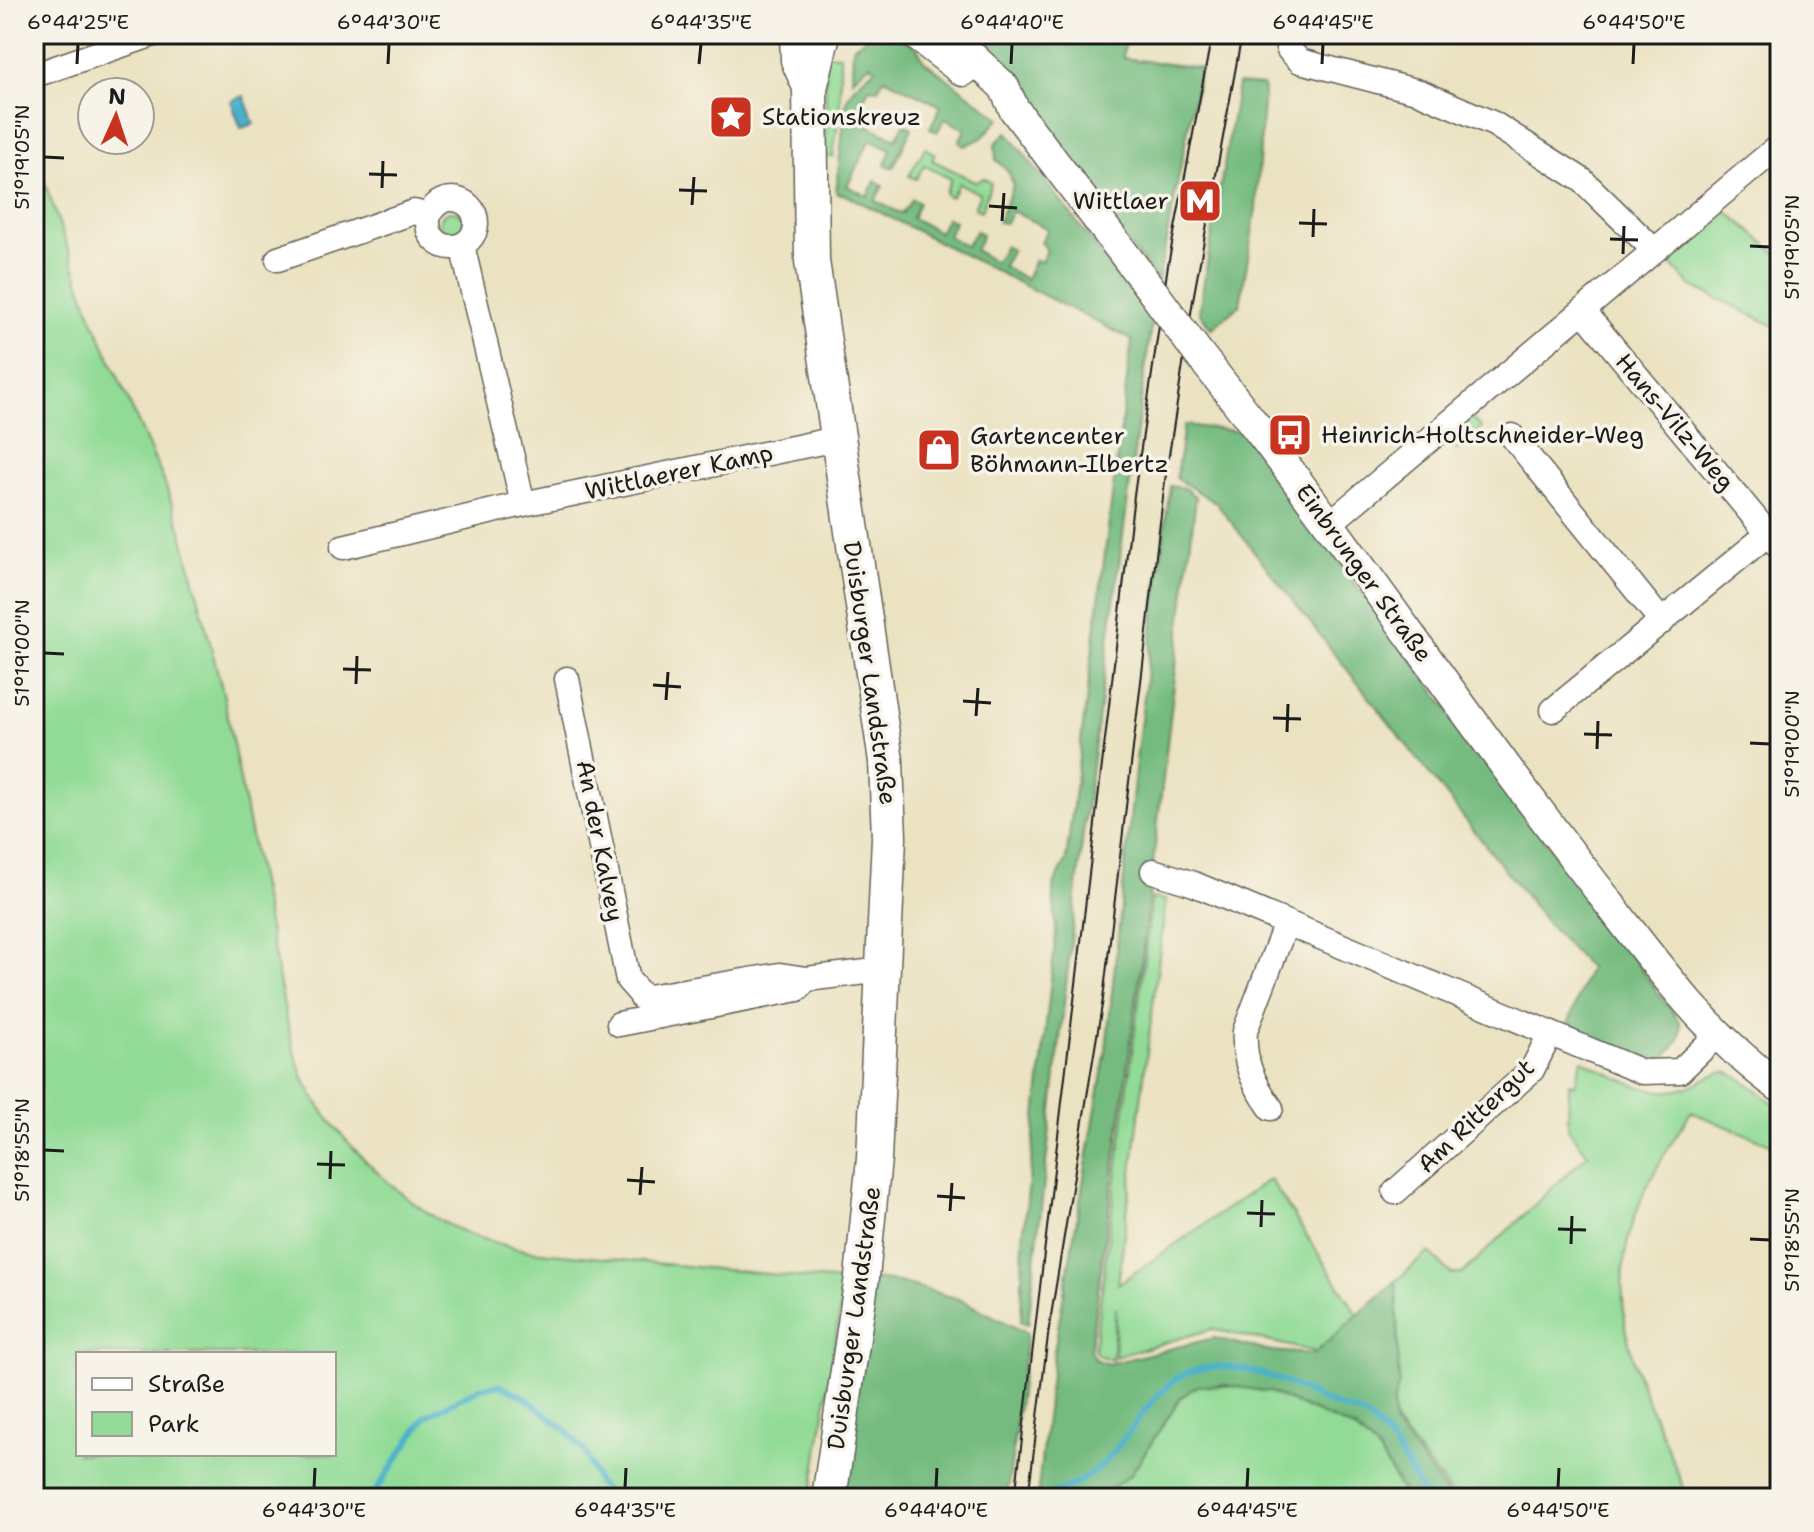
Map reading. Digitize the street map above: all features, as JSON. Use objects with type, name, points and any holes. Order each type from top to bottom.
[{"type":"main road","name":"Duisburger Landstraße","points":[[797,34],[798,60],[810,88]]},
{"type":"main road","name":"Duisburger Landstraße","points":[[823,34],[810,88],[812,261],[886,761],[889,838],[874,1159],[862,1277],[829,1498]]},
{"type":"street","points":[[38,74],[154,34]]},
{"type":"street","name":"Einbrunger Straße","points":[[915,34],[950,59],[1003,107],[1014,109]]},
{"type":"street","name":"Einbrunger Straße","points":[[948,34],[1004,87],[1014,109],[1329,524],[1521,788],[1675,987],[1717,1035],[1780,1087]]},
{"type":"street","points":[[1284,34],[1289,50],[1300,61],[1420,92],[1494,124],[1582,180],[1654,250]]},
{"type":"street","points":[[1329,524],[1780,145]]},
{"type":"street","points":[[446,200],[462,201],[469,205],[476,227],[462,245],[446,246],[433,238],[429,216],[446,200]]},
{"type":"street","points":[[278,259],[414,212],[429,216]]},
{"type":"street","points":[[462,245],[523,504]]},
{"type":"street","name":"Hans-Vilz-Weg","points":[[1553,710],[1662,622],[1774,541],[1583,311]]},
{"type":"street","points":[[1512,436],[1662,622]]},
{"type":"street","name":"Wittlaerer Kamp","points":[[343,547],[523,504],[836,439]]},
{"type":"street","name":"An der Kalvey","points":[[567,679],[628,980],[660,1016]]},
{"type":"street","points":[[1153,871],[1194,884],[1642,1072],[1658,1074],[1680,1071],[1717,1035]]},
{"type":"street","points":[[1271,1108],[1252,1081],[1244,1047],[1245,1031],[1286,923]]},
{"type":"street","points":[[642,998],[780,975],[806,979],[884,970]]},
{"type":"street","points":[[619,1024],[798,989],[806,979]]},
{"type":"street","name":"Am Rittergut","points":[[1395,1192],[1532,1070],[1550,1034]]},
{"type":"green space","points":[[870,34],[895,34],[917,47],[924,61],[1000,118],[982,138],[965,146],[959,142],[965,129],[945,119],[937,132],[930,128],[941,106],[884,78],[878,89],[869,88],[861,104],[866,110],[861,122],[896,139],[904,124],[912,128],[893,168],[885,165],[891,149],[870,140],[847,186],[867,196],[875,181],[883,185],[875,201],[902,214],[912,199],[919,203],[912,218],[939,232],[947,218],[954,222],[948,236],[966,246],[976,231],[982,235],[975,250],[995,262],[1005,246],[1012,250],[1003,266],[1026,279],[1035,260],[1041,262],[1047,250],[1041,242],[1048,229],[1012,211],[1006,223],[998,222],[1013,186],[1008,171],[996,160],[995,144],[1007,132],[1152,319],[1084,825],[1028,1324],[1021,1323],[1023,1237],[1056,933],[1053,888],[1066,860],[1132,340],[846,195],[836,193],[846,101],[854,87],[875,68],[870,64],[852,80],[853,47]]},
{"type":"green space","points":[[959,34],[1131,34],[1125,41],[1123,58],[1200,68],[1158,281]]},
{"type":"green space","points":[[826,54],[840,55],[840,108],[833,157],[825,157]]},
{"type":"green space","points":[[1238,84],[1264,86],[1256,209],[1240,305],[1211,329],[1199,311]]},
{"type":"green space","points":[[925,148],[935,154],[932,160],[976,182],[984,178],[991,183],[981,211],[974,208],[980,194],[959,183],[952,196],[948,197],[945,193],[951,179],[924,165],[916,179],[909,176]]},
{"type":"green space","points":[[34,152],[93,320],[164,481],[181,530],[223,693],[287,1021],[297,1061],[313,1095],[346,1140],[389,1183],[434,1216],[483,1239],[530,1251],[840,1281],[843,1290],[811,1498],[34,1498]]},
{"type":"green space","points":[[1724,209],[1780,256],[1780,329],[1690,285],[1670,263]]},
{"type":"green space","points":[[452,211],[463,218],[464,223],[457,234],[452,235],[441,228],[440,223],[447,212]]},
{"type":"green space","points":[[1471,417],[1482,428],[1457,450],[1446,439]]},
{"type":"green space","points":[[1184,425],[1243,432],[1680,1022],[1678,1042],[1664,1058],[1641,1060],[1567,1027],[1589,968],[1546,922],[1216,503],[1176,478]]},
{"type":"green space","points":[[1170,486],[1184,488],[1196,497],[1143,949],[1090,1351],[1095,1359],[1108,1364],[1214,1338],[1268,1351],[1314,1354],[1396,1281],[1399,1384],[1393,1403],[1394,1424],[1451,1498],[1406,1498],[1379,1452],[1355,1429],[1270,1392],[1225,1385],[1197,1386],[1181,1397],[1131,1474],[1098,1498],[1037,1498],[1053,1357],[1106,1050],[1137,752]]},
{"type":"green space","points":[[1152,898],[1166,900],[1118,1284],[1270,1179],[1358,1315],[1314,1355],[1313,1351],[1212,1329],[1115,1357],[1116,1308],[1112,1360],[1098,1355],[1094,1349]]},
{"type":"green space","points":[[1582,1060],[1624,1081],[1659,1091],[1678,1090],[1716,1074],[1728,1073],[1743,1080],[1780,1108],[1780,1148],[1691,1112],[1641,1200],[1625,1258],[1625,1322],[1638,1375],[1684,1490],[1704,1498],[1455,1498],[1395,1422],[1393,1403],[1399,1384],[1396,1281],[1429,1252],[1451,1274],[1462,1274],[1588,1154],[1568,1129],[1569,1083],[1575,1085]]},
{"type":"green space","points":[[871,1279],[899,1282],[959,1299],[1027,1333],[1007,1498],[836,1498]]},
{"type":"green space","points":[[1225,1385],[1270,1392],[1355,1429],[1379,1452],[1406,1498],[1098,1498],[1131,1474],[1181,1397],[1197,1386]]},
{"type":"water","points":[[244,96],[254,124],[241,128],[231,101]]},
{"type":"waterway","points":[[1053,1493],[1075,1484],[1108,1459],[1172,1382],[1190,1372],[1210,1367],[1230,1367],[1273,1378],[1365,1416],[1394,1446],[1426,1498]]},
{"type":"waterway","points":[[371,1498],[426,1416],[480,1388],[499,1385],[523,1396],[567,1431],[585,1452],[598,1483],[612,1498]]},
{"type":"tram line","points":[[1015,1498],[1134,495],[1168,265],[1212,34]]},
{"type":"tram line","points":[[1028,1498],[1049,1328],[1103,999],[1165,481],[1193,300],[1242,34]]},
{"type":"place","name":"Stationskreuz","points":[[731,117]]},
{"type":"place","name":"Wittlaer","points":[[1200,201]]},
{"type":"place","name":"Heinrich-Holtschneider-Weg","points":[[1290,435]]},
{"type":"place","name":"Gartencenter Böhmann-Ilbertz","points":[[939,450]]}]
